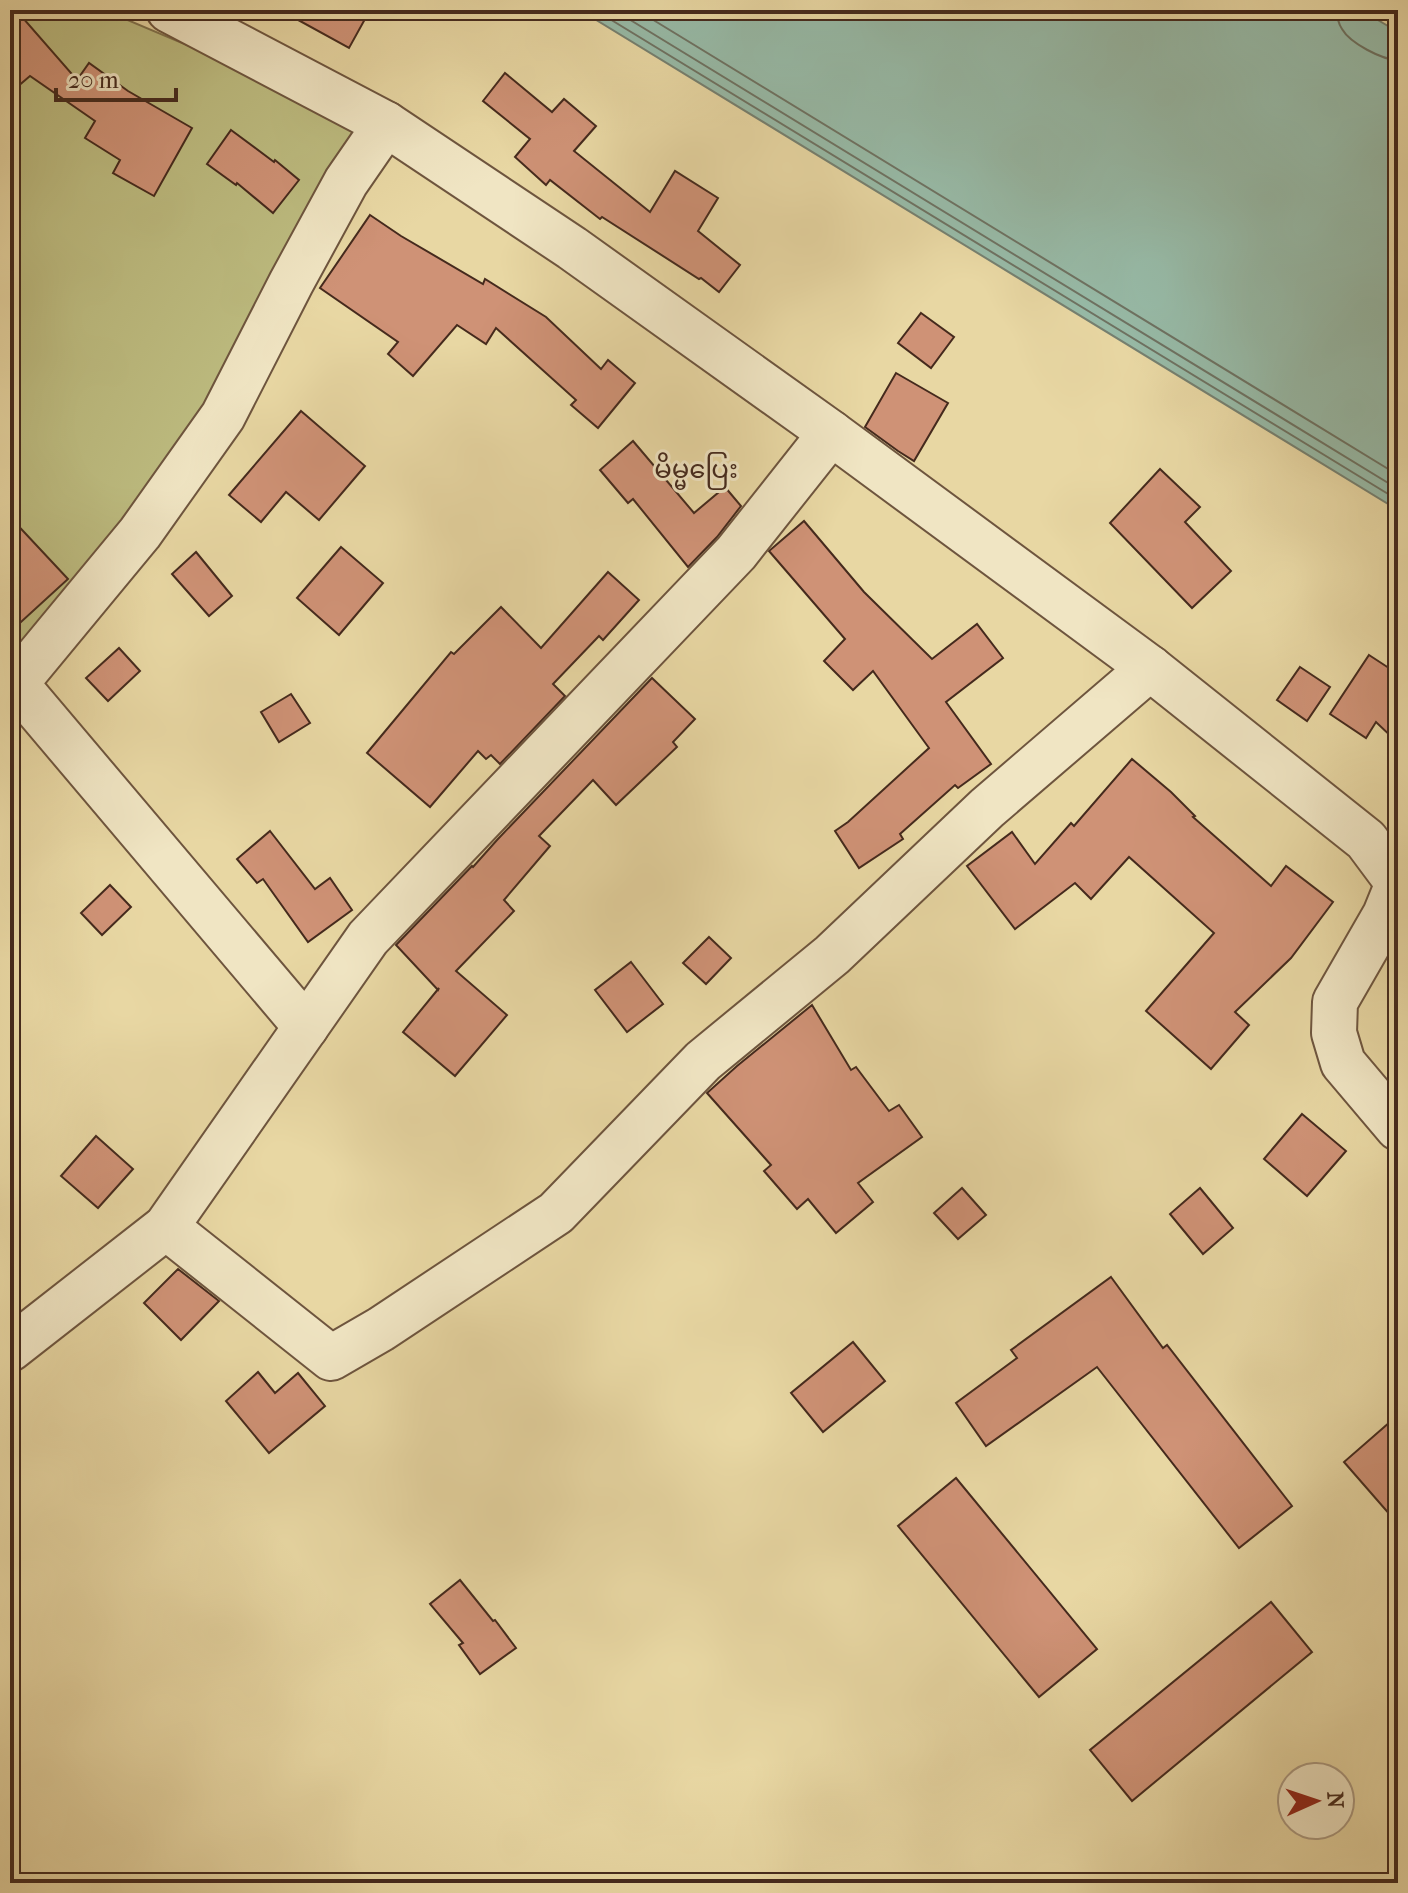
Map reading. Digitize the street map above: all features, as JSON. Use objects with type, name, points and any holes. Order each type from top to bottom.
[{"type":"street","points":[[169,10],[386,124],[572,248],[831,433],[1150,668],[1366,840],[1398,883],[1385,915],[1335,1002],[1334,1033],[1343,1063],[1398,1128]]},
{"type":"street","points":[[306,1027],[13,680],[140,533],[223,416],[346,182],[386,124]]},
{"type":"street","points":[[10,1349],[166,1227],[368,938],[736,553],[831,433]]},
{"type":"street","points":[[166,1227],[331,1358],[381,1329],[556,1213],[703,1061],[832,955],[987,808],[1150,668]]},
{"type":"shaded area","points":[[10,10],[104,10],[376,125],[212,406],[10,677]]},
{"type":"water","points":[[580,10],[1361,10],[1398,32],[1398,510]]},
{"type":"building","points":[[10,10],[16,10],[77,80],[89,63],[128,91],[192,128],[154,196],[113,173],[120,160],[85,138],[95,121],[30,76],[10,93]]},
{"type":"building","points":[[280,10],[370,10],[349,48]]},
{"type":"building","points":[[505,73],[552,112],[564,99],[596,126],[574,151],[650,212],[675,171],[718,198],[698,231],[740,265],[719,292],[602,217],[600,219],[550,180],[546,185],[515,157],[530,139],[483,101]]},
{"type":"building","points":[[231,130],[299,180],[273,213],[237,183],[207,164]]},
{"type":"building","points":[[370,215],[483,284],[485,279],[546,317],[601,369],[608,360],[635,383],[598,428],[571,405],[576,400],[496,328],[486,344],[457,325],[413,376],[388,354],[398,342],[320,288]]},
{"type":"building","points":[[921,313],[954,337],[931,368],[898,343]]},
{"type":"building","points":[[896,373],[948,403],[914,461],[865,427]]},
{"type":"building","points":[[301,411],[365,466],[319,520],[286,492],[261,522],[229,495]]},
{"type":"building","points":[[633,441],[694,513],[725,487],[741,506],[688,567],[633,499],[628,503],[600,470]]},
{"type":"building","points":[[1160,469],[1200,507],[1185,522],[1231,571],[1192,608],[1110,523]]},
{"type":"building","points":[[10,517],[68,579],[10,632]]},
{"type":"building","points":[[804,521],[864,592],[932,659],[977,624],[1003,658],[946,702],[991,764],[958,788],[955,785],[900,834],[903,839],[859,868],[835,831],[929,748],[873,671],[853,690],[824,661],[845,639],[769,551]]},
{"type":"building","points":[[341,547],[383,583],[339,635],[297,598]]},
{"type":"building","points":[[196,552],[232,596],[209,616],[172,574]]},
{"type":"building","points":[[608,572],[639,600],[603,640],[599,636],[553,684],[565,696],[500,764],[491,755],[486,759],[478,751],[430,807],[367,753],[451,652],[454,654],[501,607],[541,648]]},
{"type":"building","points":[[119,648],[140,671],[108,701],[86,678]]},
{"type":"building","points":[[1369,655],[1398,674],[1398,743],[1376,722],[1366,738],[1330,714]]},
{"type":"building","points":[[1300,667],[1330,687],[1307,721],[1277,700]]},
{"type":"building","points":[[652,678],[695,719],[673,742],[677,747],[616,805],[593,780],[539,836],[550,846],[504,900],[514,911],[456,971],[507,1015],[455,1076],[403,1032],[438,990],[396,945]]},
{"type":"building","points":[[291,694],[310,723],[279,742],[261,712]]},
{"type":"building","points":[[1132,759],[1271,886],[1286,866],[1333,902],[1291,958],[1235,1012],[1249,1025],[1211,1069],[1146,1011],[1214,933],[1129,857],[1091,899],[1075,883],[1015,929],[967,866],[1012,832],[1035,864],[1071,823],[1074,826]]},
{"type":"building","points":[[270,831],[315,889],[330,878],[352,910],[308,942],[263,879],[257,883],[237,859]]},
{"type":"building","points":[[110,885],[131,907],[102,935],[81,913]]},
{"type":"building","points":[[709,937],[731,958],[706,984],[683,963]]},
{"type":"building","points":[[631,962],[663,1004],[627,1032],[595,990]]},
{"type":"building","points":[[812,1005],[851,1070],[856,1067],[889,1111],[899,1105],[922,1137],[858,1183],[873,1202],[836,1233],[808,1199],[797,1209],[764,1171],[771,1165],[707,1093]]},
{"type":"building","points":[[1302,1114],[1346,1151],[1307,1196],[1264,1159]]},
{"type":"building","points":[[96,1136],[133,1169],[98,1208],[61,1176]]},
{"type":"building","points":[[962,1188],[986,1215],[958,1239],[934,1213]]},
{"type":"building","points":[[1200,1188],[1233,1228],[1203,1254],[1170,1214]]},
{"type":"building","points":[[178,1269],[219,1301],[181,1340],[144,1303]]},
{"type":"building","points":[[1111,1277],[1163,1348],[1167,1345],[1292,1506],[1239,1548],[1097,1367],[986,1446],[956,1403],[1017,1358],[1011,1350]]},
{"type":"building","points":[[853,1342],[885,1381],[823,1432],[791,1393]]},
{"type":"building","points":[[258,1372],[275,1393],[298,1373],[325,1406],[269,1453],[226,1401]]},
{"type":"building","points":[[1398,1415],[1398,1524],[1344,1462]]},
{"type":"building","points":[[956,1478],[1097,1649],[1039,1697],[898,1526]]},
{"type":"building","points":[[460,1580],[516,1648],[480,1674],[459,1645],[463,1643],[430,1604]]},
{"type":"building","points":[[1271,1602],[1312,1652],[1132,1801],[1090,1750]]},
{"type":"district","name":"မိမ္မပြေး","points":[[696,469]]}]
